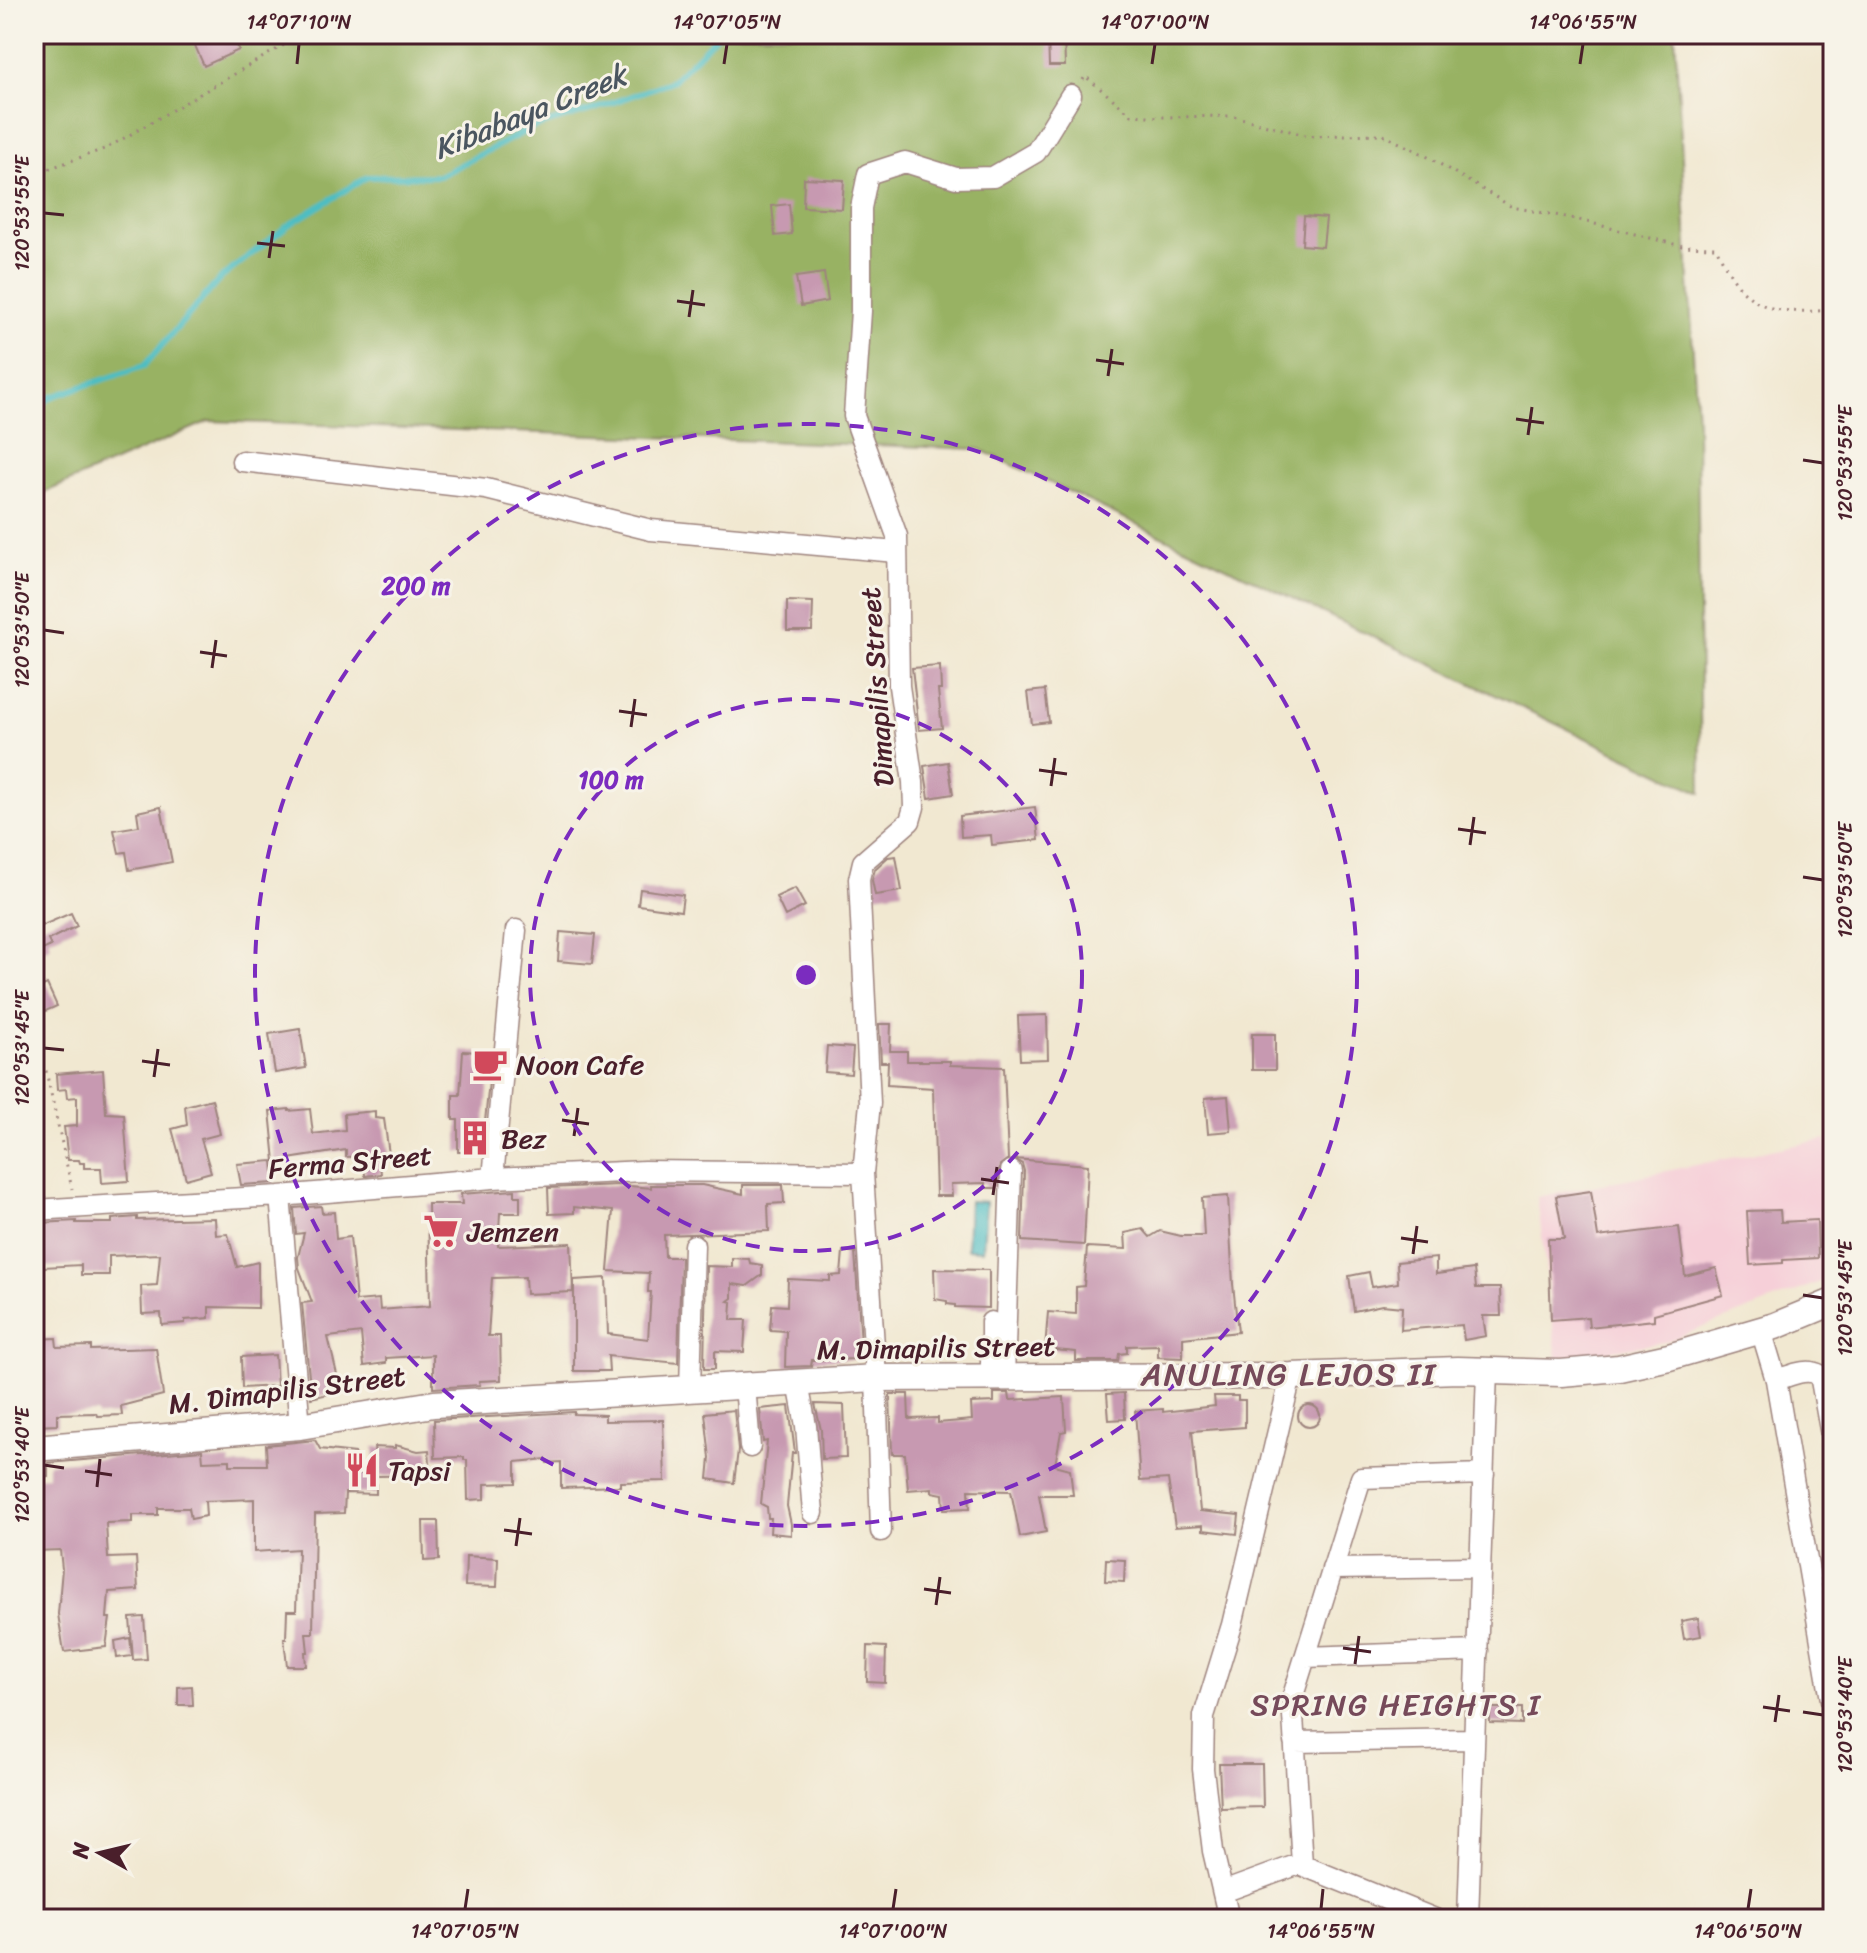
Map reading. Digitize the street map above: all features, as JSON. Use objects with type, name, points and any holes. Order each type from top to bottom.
[{"type":"main road","name":"M. Dimapilis Street","points":[[34,1448],[300,1426],[434,1404],[876,1378],[1291,1376],[1487,1371],[1561,1373],[1619,1368],[1761,1330],[1833,1302]]},
{"type":"street","name":"Dimapilis Street","points":[[881,1531],[876,1378],[863,1173],[870,1103],[859,879],[863,862],[910,821],[914,807],[899,686],[897,536],[854,416],[861,311],[861,208],[868,174],[905,162],[956,178],[993,177],[1036,152],[1071,95]]},
{"type":"street","points":[[242,461],[486,489],[651,530],[896,552]]},
{"type":"street","points":[[493,1178],[516,930]]},
{"type":"street","name":"Ferma Street","points":[[34,1210],[280,1196],[493,1178],[644,1171],[863,1173]]},
{"type":"street","points":[[998,1377],[1011,1171]]},
{"type":"street","points":[[280,1196],[300,1426]]},
{"type":"street","points":[[690,1389],[694,1245]]},
{"type":"street","points":[[991,1322],[998,1377]]},
{"type":"street","points":[[1761,1330],[1776,1380],[1825,1620],[1833,1711]]},
{"type":"street","points":[[1468,1919],[1487,1371]]},
{"type":"street","points":[[1776,1380],[1802,1371],[1820,1375],[1833,1446]]},
{"type":"street","points":[[1229,1919],[1213,1851],[1203,1769],[1204,1716],[1232,1625],[1291,1376]]},
{"type":"street","points":[[798,1383],[806,1426],[813,1513]]},
{"type":"street","points":[[745,1385],[750,1447]]},
{"type":"street","points":[[1302,1865],[1292,1699],[1361,1478],[1484,1474]]},
{"type":"street","points":[[1332,1569],[1480,1567]]},
{"type":"street","points":[[1305,1657],[1478,1651]]},
{"type":"street","points":[[1294,1742],[1474,1739]]},
{"type":"street","points":[[1223,1892],[1299,1864],[1435,1919]]},
{"type":"path","points":[[34,174],[107,148],[303,34]]},
{"type":"path","points":[[1071,95],[1085,76],[1132,115],[1233,116],[1309,136],[1381,134],[1423,154],[1512,207],[1571,218],[1682,246],[1716,247],[1730,276],[1759,306],[1802,312],[1833,310]]},
{"type":"path","points":[[34,1050],[46,1071],[69,1172],[72,1189],[70,1209]]},
{"type":"shaded area","points":[[1826,1139],[1833,1200],[1833,1277],[1665,1342],[1557,1359],[1537,1197]]},
{"type":"green space","points":[[34,34],[1675,34],[1697,422],[1701,793],[979,449],[209,421],[34,497]]},
{"type":"water","points":[[969,1201],[986,1202],[983,1250],[967,1249]]},
{"type":"building","points":[[202,34],[232,34],[239,50],[204,66],[192,39]]},
{"type":"building","points":[[1048,34],[1064,34],[1065,66],[1049,66]]},
{"type":"building","points":[[804,178],[844,180],[842,209],[803,207]]},
{"type":"building","points":[[789,204],[792,234],[775,236],[772,206]]},
{"type":"building","points":[[1304,216],[1326,218],[1323,247],[1302,245]]},
{"type":"building","points":[[824,273],[828,301],[801,306],[796,277]]},
{"type":"building","points":[[787,601],[813,602],[812,631],[787,631]]},
{"type":"building","points":[[940,666],[941,690],[938,690],[942,728],[919,730],[912,668]]},
{"type":"building","points":[[1045,690],[1049,722],[1032,724],[1028,692]]},
{"type":"building","points":[[948,762],[953,794],[929,798],[924,766]]},
{"type":"building","points":[[161,807],[172,862],[129,870],[126,852],[119,853],[114,830],[139,826],[137,812]]},
{"type":"building","points":[[1035,807],[1039,840],[992,845],[991,835],[961,837],[960,816]]},
{"type":"building","points":[[896,856],[902,891],[875,895],[872,880],[875,869],[888,857]]},
{"type":"building","points":[[795,888],[805,906],[785,916],[776,897]]},
{"type":"building","points":[[640,889],[683,895],[681,911],[638,905]]},
{"type":"building","points":[[34,912],[41,926],[71,913],[77,926],[48,940],[51,946],[34,954]]},
{"type":"building","points":[[560,932],[595,935],[592,964],[558,961]]},
{"type":"building","points":[[47,984],[57,1006],[34,1016],[34,990]]},
{"type":"building","points":[[1047,1015],[1048,1059],[1020,1060],[1018,1016]]},
{"type":"building","points":[[879,1024],[891,1024],[890,1051],[907,1051],[907,1061],[950,1061],[950,1065],[1004,1067],[1008,1159],[1000,1165],[997,1188],[986,1188],[985,1183],[951,1184],[952,1196],[936,1196],[933,1088],[887,1085],[888,1062],[881,1062]]},
{"type":"building","points":[[300,1029],[306,1068],[275,1073],[269,1034]]},
{"type":"building","points":[[1252,1034],[1275,1034],[1275,1070],[1252,1070]]},
{"type":"building","points":[[827,1046],[853,1048],[851,1074],[825,1072]]},
{"type":"building","points":[[463,1051],[479,1052],[478,1070],[490,1071],[482,1152],[458,1152],[458,1120],[453,1120],[453,1095],[460,1095]]},
{"type":"building","points":[[103,1070],[106,1113],[124,1114],[129,1181],[102,1183],[101,1168],[84,1168],[84,1163],[79,1160],[68,1160],[64,1127],[77,1126],[77,1097],[67,1098],[66,1089],[57,1090],[56,1074]]},
{"type":"building","points":[[1228,1096],[1231,1131],[1208,1133],[1205,1098]]},
{"type":"building","points":[[212,1099],[220,1134],[201,1139],[211,1172],[186,1179],[172,1129],[187,1125],[185,1106]]},
{"type":"building","points":[[310,1109],[313,1134],[345,1130],[344,1114],[375,1111],[375,1118],[384,1119],[389,1154],[379,1155],[381,1174],[365,1176],[364,1156],[346,1157],[346,1150],[275,1161],[270,1111]]},
{"type":"building","points":[[1014,1159],[1088,1165],[1084,1245],[1022,1241],[1024,1171],[1022,1164]]},
{"type":"building","points":[[273,1161],[275,1183],[241,1185],[237,1164]]},
{"type":"building","points":[[619,1185],[651,1188],[651,1185],[702,1185],[743,1194],[743,1185],[783,1185],[784,1203],[768,1204],[769,1231],[664,1235],[665,1257],[681,1257],[678,1363],[608,1356],[609,1371],[574,1371],[574,1280],[606,1278],[608,1334],[648,1339],[649,1273],[608,1271],[613,1211],[574,1207],[574,1213],[549,1214],[548,1188]]},
{"type":"building","points":[[515,1190],[515,1196],[520,1196],[520,1213],[500,1213],[498,1246],[571,1243],[573,1292],[526,1294],[525,1277],[492,1278],[488,1336],[500,1336],[501,1380],[479,1381],[480,1385],[433,1388],[433,1355],[386,1358],[386,1363],[364,1366],[361,1333],[328,1337],[341,1391],[311,1398],[302,1303],[312,1302],[299,1268],[298,1257],[304,1233],[296,1234],[294,1208],[321,1206],[322,1213],[334,1212],[336,1239],[350,1237],[356,1301],[379,1299],[380,1310],[430,1306],[428,1204],[462,1204],[461,1194]]},
{"type":"building","points":[[1591,1191],[1598,1237],[1679,1227],[1685,1276],[1716,1268],[1723,1295],[1654,1314],[1654,1320],[1589,1327],[1588,1317],[1551,1320],[1548,1239],[1564,1239],[1556,1196]]},
{"type":"building","points":[[1228,1196],[1238,1332],[1183,1338],[1183,1358],[1158,1357],[1158,1345],[1127,1346],[1127,1353],[1119,1354],[1118,1361],[1076,1361],[1076,1352],[1045,1349],[1048,1312],[1076,1314],[1076,1287],[1084,1286],[1087,1247],[1126,1249],[1125,1233],[1143,1229],[1150,1237],[1160,1231],[1181,1236],[1204,1236],[1202,1198]]},
{"type":"building","points":[[1780,1210],[1781,1222],[1817,1220],[1818,1258],[1750,1265],[1747,1211]]},
{"type":"building","points":[[137,1217],[137,1220],[215,1218],[216,1235],[228,1234],[237,1267],[258,1262],[258,1308],[209,1307],[209,1318],[162,1325],[161,1313],[142,1314],[141,1286],[157,1285],[160,1254],[109,1256],[109,1275],[81,1275],[81,1265],[43,1267],[41,1223],[112,1223],[112,1219]]},
{"type":"building","points":[[843,1251],[855,1252],[862,1359],[812,1360],[811,1366],[785,1367],[786,1331],[770,1330],[772,1305],[787,1306],[788,1279],[830,1281],[830,1276],[841,1275]]},
{"type":"building","points":[[732,1258],[749,1259],[750,1263],[762,1265],[762,1275],[747,1286],[732,1284],[732,1298],[728,1301],[732,1302],[731,1320],[746,1320],[744,1352],[715,1351],[715,1369],[704,1369],[706,1266],[732,1267]]},
{"type":"building","points":[[1436,1258],[1436,1274],[1474,1269],[1476,1288],[1500,1288],[1501,1316],[1483,1316],[1486,1336],[1464,1340],[1462,1325],[1401,1330],[1402,1307],[1382,1305],[1354,1311],[1349,1276],[1369,1272],[1372,1287],[1398,1283],[1397,1262]]},
{"type":"building","points":[[934,1269],[989,1270],[989,1308],[955,1307],[947,1301],[935,1299]]},
{"type":"building","points":[[56,1338],[57,1347],[91,1346],[91,1350],[156,1348],[163,1395],[121,1406],[122,1415],[57,1414],[57,1425],[35,1426],[34,1339]]},
{"type":"building","points":[[275,1355],[277,1386],[242,1388],[241,1357]]},
{"type":"building","points":[[994,1393],[1009,1393],[1010,1400],[1064,1397],[1066,1431],[1061,1432],[1055,1465],[1070,1469],[1073,1495],[1039,1495],[1046,1532],[1020,1537],[1011,1491],[969,1490],[970,1508],[944,1509],[943,1494],[932,1492],[932,1488],[908,1490],[905,1454],[892,1454],[890,1394],[908,1394],[909,1419],[938,1418],[938,1423],[972,1420],[971,1403],[994,1402]]},
{"type":"building","points":[[1124,1393],[1125,1419],[1109,1420],[1107,1394]]},
{"type":"building","points":[[1214,1396],[1238,1396],[1238,1400],[1245,1400],[1245,1427],[1192,1431],[1200,1511],[1239,1515],[1237,1534],[1203,1530],[1203,1525],[1175,1527],[1168,1479],[1140,1481],[1135,1411],[1163,1409],[1163,1412],[1215,1406]]},
{"type":"building","points":[[815,1404],[844,1405],[846,1458],[822,1459],[821,1430]]},
{"type":"building","points":[[1309,1405],[1317,1408],[1320,1416],[1317,1424],[1309,1427],[1301,1424],[1298,1416],[1301,1408]]},
{"type":"building","points":[[789,1406],[795,1453],[792,1453],[787,1506],[791,1535],[770,1533],[771,1518],[768,1518],[767,1507],[761,1504],[767,1441],[763,1442],[760,1409]]},
{"type":"building","points":[[734,1410],[738,1450],[734,1483],[708,1479],[710,1458],[705,1413]]},
{"type":"building","points":[[574,1412],[605,1415],[605,1421],[663,1420],[665,1481],[561,1488],[561,1462],[547,1463],[546,1459],[516,1462],[516,1483],[485,1484],[485,1499],[468,1500],[467,1460],[464,1457],[435,1458],[434,1420]]},
{"type":"building","points":[[315,1440],[320,1449],[355,1453],[360,1474],[376,1471],[376,1494],[345,1493],[344,1513],[315,1514],[313,1633],[306,1633],[306,1666],[287,1666],[284,1638],[287,1611],[296,1611],[298,1549],[254,1552],[254,1499],[205,1501],[206,1516],[191,1519],[189,1508],[158,1508],[158,1515],[132,1515],[132,1522],[106,1523],[108,1558],[136,1557],[138,1590],[109,1592],[107,1618],[110,1618],[106,1647],[64,1652],[58,1614],[62,1569],[60,1550],[34,1551],[34,1477],[48,1476],[48,1463],[202,1450],[203,1461],[230,1460],[230,1465],[267,1465],[266,1445]]},
{"type":"building","points":[[395,1445],[418,1451],[429,1450],[431,1475],[377,1476],[374,1447],[395,1448]]},
{"type":"building","points":[[423,1521],[438,1521],[439,1560],[424,1561]]},
{"type":"building","points":[[466,1556],[498,1558],[497,1587],[465,1586]]},
{"type":"building","points":[[1106,1559],[1125,1560],[1124,1582],[1105,1581]]},
{"type":"building","points":[[144,1617],[147,1659],[133,1660],[130,1618]]},
{"type":"building","points":[[1698,1618],[1701,1636],[1684,1639],[1681,1621]]},
{"type":"building","points":[[130,1638],[132,1656],[117,1658],[115,1641]]},
{"type":"building","points":[[868,1646],[886,1647],[885,1683],[867,1682]]},
{"type":"building","points":[[192,1686],[193,1705],[178,1705],[178,1687]]},
{"type":"building","points":[[1490,1708],[1522,1708],[1522,1724],[1490,1723]]},
{"type":"building","points":[[1219,1764],[1262,1764],[1263,1807],[1221,1808]]},
{"type":"waterway","name":"Kibabaya Creek","points":[[34,410],[51,397],[144,366],[220,279],[287,226],[367,177],[439,176],[532,128],[672,81],[719,34]]},
{"type":"place","name":"Noon Cafe","points":[[490,1064]]},
{"type":"place","name":"Bez","points":[[475,1138]]},
{"type":"place","name":"Jemzen","points":[[441,1231]]},
{"type":"place","name":"Tapsi","points":[[362,1470]]},
{"type":"district","name":"ANULING LEJOS II","points":[[1289,1374]]},
{"type":"district","name":"SPRING HEIGHTS I","points":[[1396,1705]]}]
